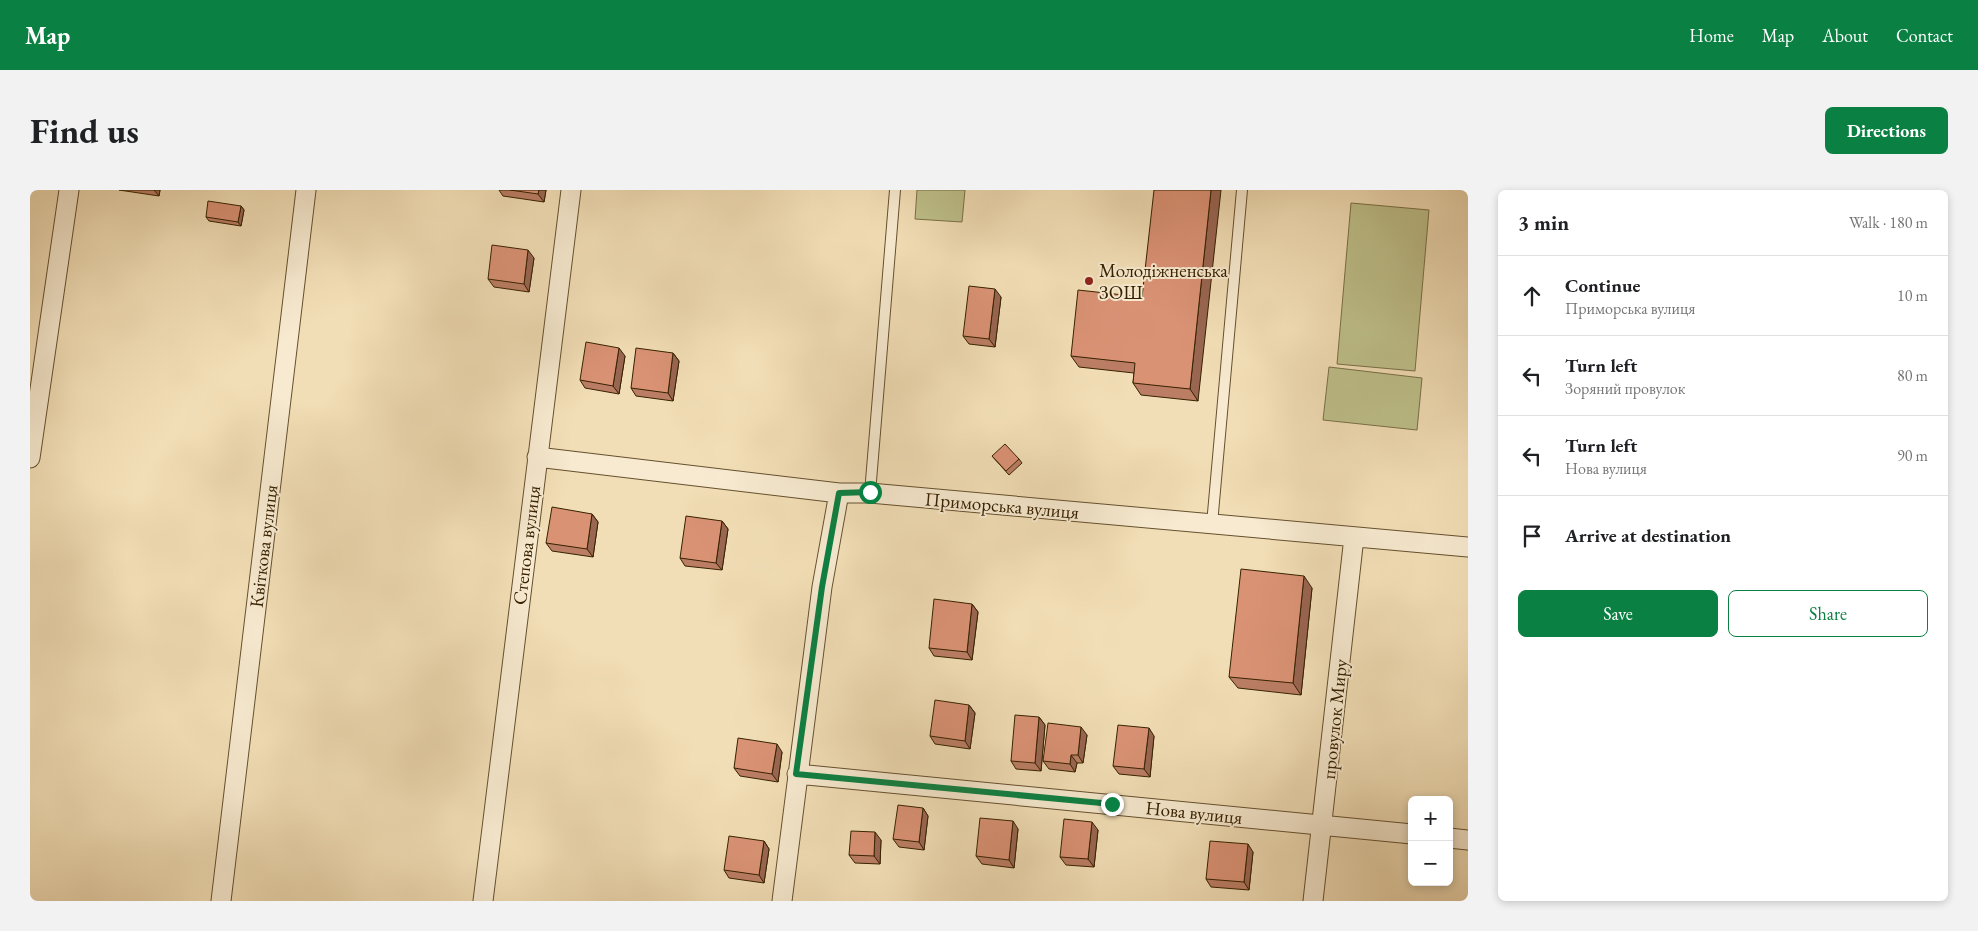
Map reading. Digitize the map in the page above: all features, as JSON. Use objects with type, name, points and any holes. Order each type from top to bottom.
[{"type":"street","points":[[30,458],[69,190]]},
{"type":"street","name":"Квіткова вулиця","points":[[221,901],[306,190]]},
{"type":"street","name":"Степова вулиця","points":[[483,901],[571,190]]},
{"type":"street","name":"Приморська вулиця","points":[[537,457],[839,493],[870,492],[1468,547]]},
{"type":"street","points":[[782,901],[796,774],[822,587],[839,493]]},
{"type":"street","name":"провулок Миру","points":[[1314,901],[1354,537]]},
{"type":"street","name":"Нова вулиця","points":[[796,774],[1408,834]]},
{"type":"street","points":[[1453,838],[1468,840]]},
{"type":"lane","points":[[870,492],[895,190]]},
{"type":"lane","points":[[1212,524],[1242,190]]},
{"type":"green space","points":[[917,190],[965,190],[962,222],[915,219]]},
{"type":"green space","points":[[1351,203],[1429,210],[1415,371],[1337,364]]},
{"type":"green space","points":[[1329,367],[1422,378],[1417,430],[1323,420]]},
{"type":"building","points":[[510,190],[539,190],[538,194]]},
{"type":"building","points":[[1154,190],[1211,190],[1190,389],[1133,383],[1135,363],[1071,356],[1078,290],[1142,297]]},
{"type":"building","points":[[208,201],[241,206],[238,222],[206,217]]},
{"type":"building","points":[[492,245],[528,250],[524,284],[488,279]]},
{"type":"building","points":[[969,286],[995,289],[989,339],[963,336]]},
{"type":"building","points":[[586,342],[619,348],[613,386],[580,380]]},
{"type":"building","points":[[636,348],[673,353],[668,393],[631,388]]},
{"type":"building","points":[[1005,444],[1019,459],[1006,471],[992,456]]},
{"type":"building","points":[[552,507],[592,514],[587,549],[546,543]]},
{"type":"building","points":[[686,516],[722,521],[716,563],[680,558]]},
{"type":"building","points":[[1241,569],[1304,576],[1293,683],[1229,677]]},
{"type":"building","points":[[934,599],[972,604],[967,652],[929,648]]},
{"type":"building","points":[[935,700],[969,705],[965,741],[930,736]]},
{"type":"building","points":[[1015,715],[1039,717],[1035,763],[1011,761]]},
{"type":"building","points":[[1048,723],[1081,727],[1078,755],[1071,755],[1070,764],[1043,761]]},
{"type":"building","points":[[1118,725],[1149,728],[1144,769],[1113,766]]},
{"type":"building","points":[[738,738],[777,744],[772,774],[734,768]]},
{"type":"building","points":[[898,805],[923,808],[919,842],[893,839]]},
{"type":"building","points":[[980,818],[1013,821],[1009,860],[976,856]]},
{"type":"building","points":[[1064,819],[1092,822],[1088,859],[1060,857]]},
{"type":"building","points":[[851,831],[875,832],[874,856],[849,855]]},
{"type":"building","points":[[729,836],[764,841],[759,875],[724,870]]},
{"type":"building","points":[[1210,841],[1248,844],[1244,882],[1206,879]]},
{"type":"place","name":"Молодіжненська ЗОШ","points":[[1089,281]]},
{"type":"route","points":[[870,492],[839,493],[822,587],[796,774],[1112,804]]}]
